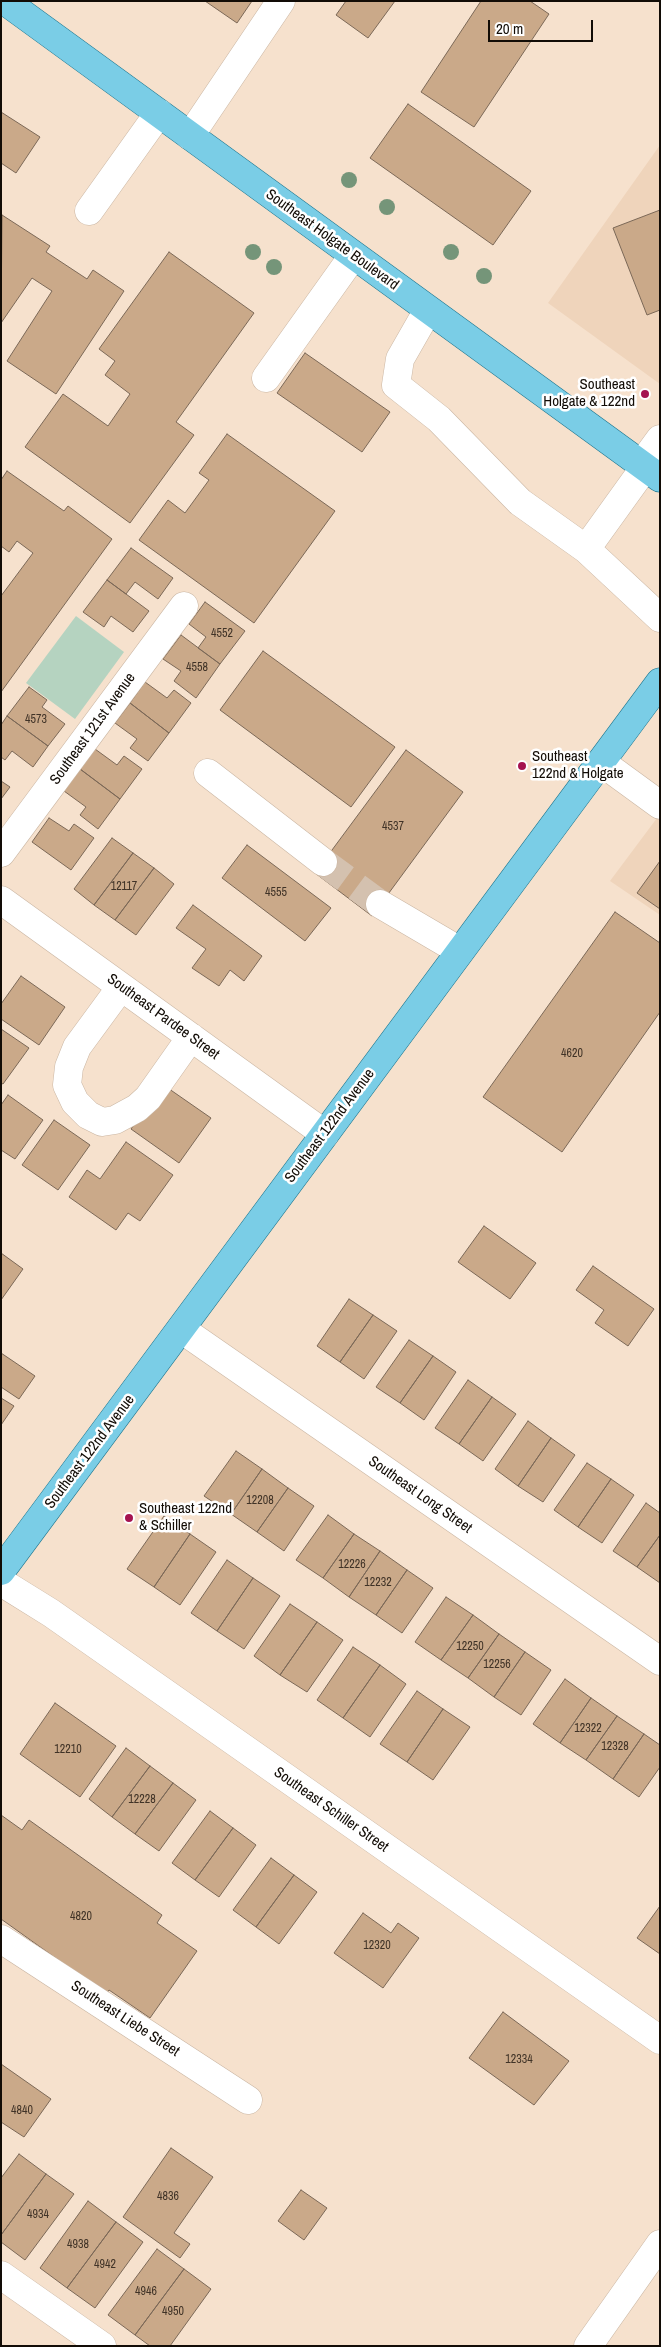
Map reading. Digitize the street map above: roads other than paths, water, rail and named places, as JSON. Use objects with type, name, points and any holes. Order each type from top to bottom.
[{"type":"main road","name":"Southeast Holgate Boulevard","points":[[5,1],[649,470]]},
{"type":"main road","name":"Southeast 122nd Avenue","points":[[1,1571],[660,682]]},
{"type":"street","points":[[190,136],[281,1]]},
{"type":"street","points":[[89,211],[159,113]]},
{"type":"street","points":[[266,378],[354,256]]},
{"type":"street","points":[[428,310],[400,359],[396,384],[439,419],[520,502],[586,549],[660,618]]},
{"type":"street","points":[[586,549],[649,470],[660,439]]},
{"type":"street","name":"Southeast 121st Avenue","points":[[1,853],[184,606]]},
{"type":"street","points":[[600,762],[660,805]]},
{"type":"street","points":[[208,773],[323,862]]},
{"type":"street","name":"Southeast Pardee Street","points":[[1,900],[325,1134]]},
{"type":"street","points":[[380,904],[460,951]]},
{"type":"street","points":[[121,987],[77,1047],[69,1067],[67,1085],[75,1102],[88,1115],[102,1122],[115,1120],[137,1108],[148,1098],[191,1038]]},
{"type":"street","name":"Southeast Long Street","points":[[181,1329],[660,1661]]},
{"type":"street","name":"Southeast Schiller Street","points":[[1,1582],[67,1624],[660,2040]]},
{"type":"street","name":"Southeast Liebe Street","points":[[1,1939],[248,2100]]},
{"type":"street","points":[[588,2346],[660,2244]]},
{"type":"street","points":[[1,2275],[102,2346]]},
{"type":"tunnel","points":[[323,862],[380,904]]},
{"type":"place","name":"Southeast Holgate & 122nd","points":[[645,394]]},
{"type":"place","name":"Southeast 122nd & Holgate","points":[[522,766]]},
{"type":"place","name":"Southeast 122nd & Schiller","points":[[129,1518]]}]
